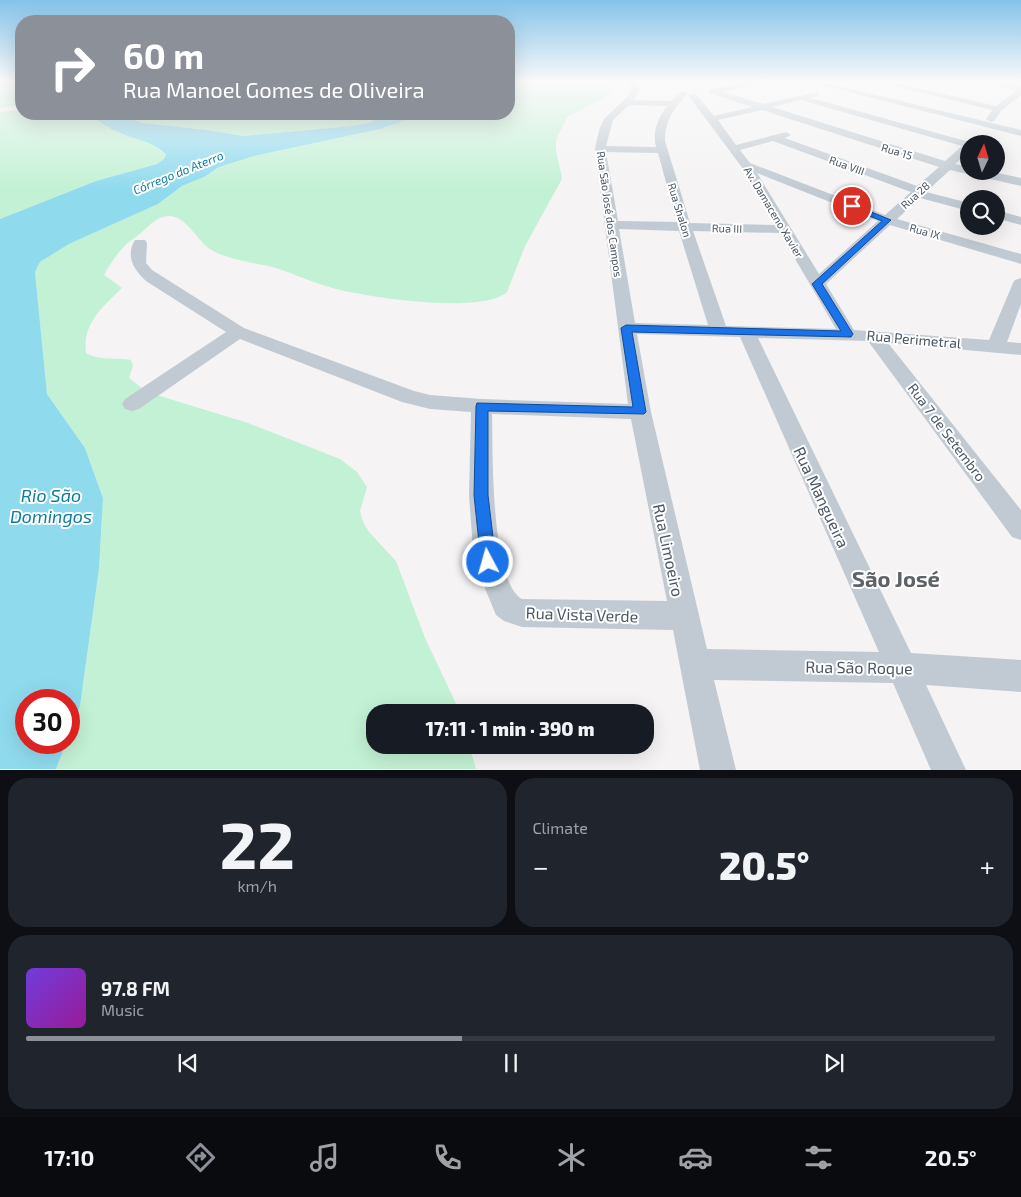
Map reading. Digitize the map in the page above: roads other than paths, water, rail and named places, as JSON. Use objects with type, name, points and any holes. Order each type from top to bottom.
[{"type":"street","name":"Rua São José dos Campos","points":[[610,118],[604,130],[600,149],[608,192],[626,328]]},
{"type":"street","name":"Rua Shalon","points":[[665,118],[660,128],[662,150],[718,331]]},
{"type":"street","points":[[712,119],[717,118]]},
{"type":"street","name":"Rua 15","points":[[791,118],[960,169]]},
{"type":"street","points":[[887,118],[960,135]]},
{"type":"street","points":[[919,118],[965,135]]},
{"type":"street","name":"Rua 28","points":[[979,135],[991,118]]},
{"type":"street","name":"Av. Damaceno Xavier","points":[[712,119],[746,165],[848,334]]},
{"type":"street","points":[[735,148],[817,126]]},
{"type":"street","points":[[1005,135],[1021,133]]},
{"type":"street","name":"Rua VIII","points":[[774,138],[918,192],[960,204]]},
{"type":"street","points":[[600,149],[662,150]]},
{"type":"street","name":"Rua 28","points":[[817,284],[960,154]]},
{"type":"street","name":"Rua IX","points":[[746,165],[887,220],[1021,259]]},
{"type":"street","name":"Rua 15","points":[[1005,179],[1021,182]]},
{"type":"street","points":[[1005,217],[1021,221]]},
{"type":"street","name":"Rua III","points":[[611,225],[784,229]]},
{"type":"street","points":[[140,244],[137,260],[139,267],[152,278],[238,332],[409,397],[430,402],[482,406],[640,412]]},
{"type":"street","points":[[996,346],[1021,283]]},
{"type":"street","name":"Rua Perimetral","points":[[626,328],[747,333],[848,334],[1021,349]]},
{"type":"street","name":"Rua Limoeiro","points":[[626,328],[640,412],[718,770]]},
{"type":"street","points":[[132,404],[238,332]]},
{"type":"street","name":"Rua Mangueira","points":[[747,333],[949,770]]},
{"type":"street","name":"Rua 7 de Setembro","points":[[873,336],[1021,529]]},
{"type":"street","name":"Rua Vista Verde","points":[[482,406],[481,495],[488,562],[506,605],[514,611],[522,613],[683,616]]},
{"type":"street","name":"Rua São Roque","points":[[696,664],[903,668],[1021,676]]},
{"type":"water","name":"Rio São Domingos","points":[[97,120],[136,120],[143,123],[243,136],[352,126],[374,120],[405,120],[380,129],[254,156],[219,167],[204,177],[182,186],[158,204],[69,244],[40,262],[35,272],[47,394],[85,448],[103,498],[99,569],[80,706],[80,689],[15,689],[15,754],[62,754],[56,769],[0,769],[0,219],[96,181],[157,164],[164,159],[166,154],[150,143],[112,129]]},
{"type":"district","name":"São José","points":[[896,578]]},
{"type":"water label","name":"Córrego do Aterro","points":[[178,172]]}]
